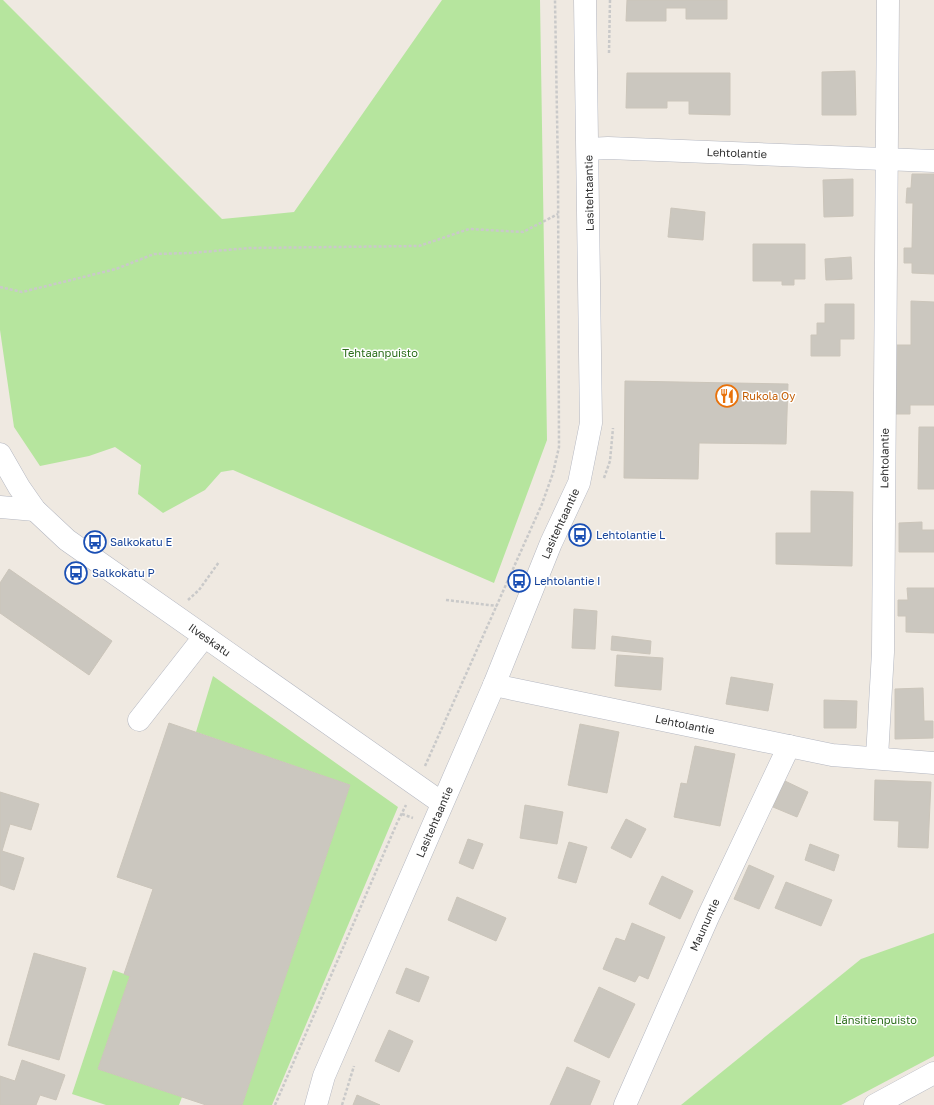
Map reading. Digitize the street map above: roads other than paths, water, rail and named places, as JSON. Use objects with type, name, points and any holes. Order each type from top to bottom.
[{"type":"street","name":"Lasitehtaantie","points":[[316,1105],[324,1076],[494,685],[545,558],[579,483],[591,423],[585,0]]},
{"type":"street","name":"Lehtolantie","points":[[877,757],[883,652],[888,0]]},
{"type":"street","name":"Lehtolantie","points":[[588,149],[608,148],[934,161]]},
{"type":"street","name":"Ilveskatu","points":[[0,454],[19,487],[35,510],[67,540],[442,803]]},
{"type":"street","points":[[0,507],[35,510]]},
{"type":"street","points":[[139,720],[204,637]]},
{"type":"street","name":"Lehtolantie","points":[[494,685],[832,755],[877,757],[934,763]]},
{"type":"street","name":"Maununtie","points":[[625,1105],[708,917],[790,746]]},
{"type":"street","points":[[875,1105],[934,1073]]},
{"type":"street","name":"Lasitehtaantie","points":[[324,1076],[324,1105]]},
{"type":"place","name":"Rukola Oy","points":[[727,396]]},
{"type":"place","name":"Lehtolantie L","points":[[580,535]]},
{"type":"place","name":"Salkokatu E","points":[[95,542]]},
{"type":"place","name":"Salkokatu P","points":[[76,573]]},
{"type":"place","name":"Lehtolantie I","points":[[519,581]]},
{"type":"park label","name":"Tehtaanpuisto","points":[[380,353]]},
{"type":"park label","name":"Länsitienpuisto","points":[[876,1020]]}]
